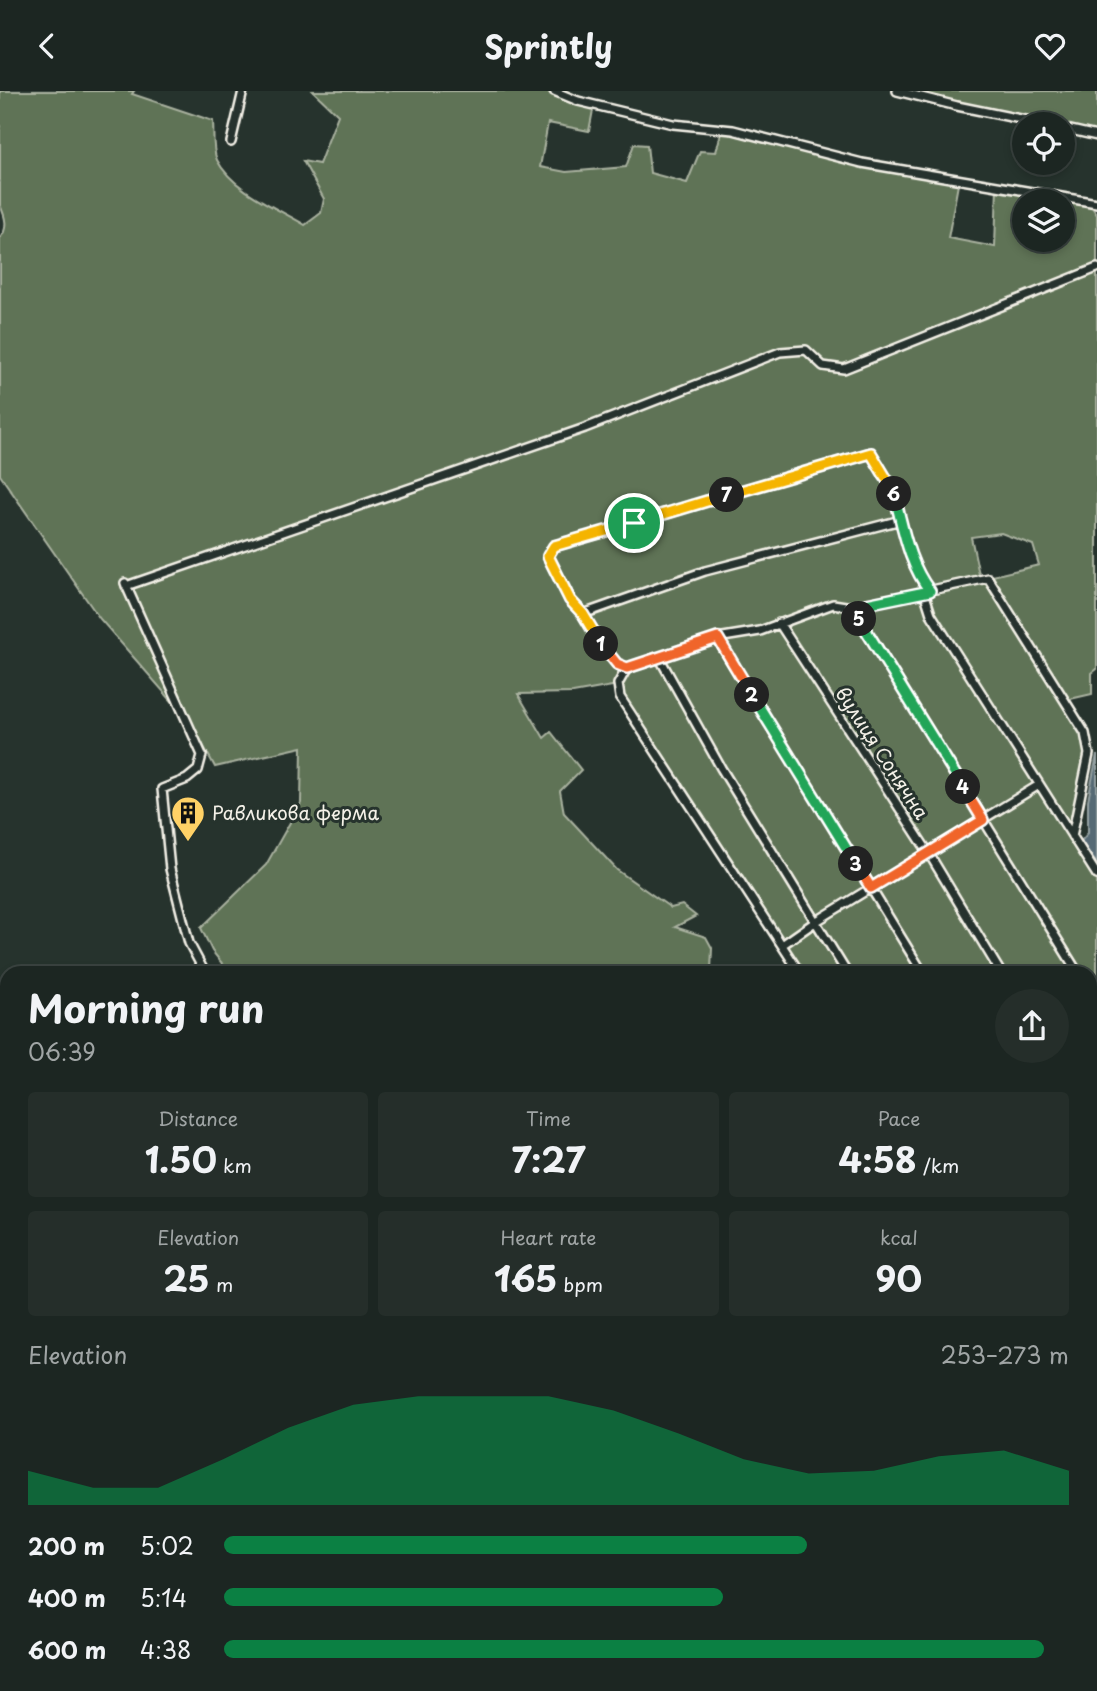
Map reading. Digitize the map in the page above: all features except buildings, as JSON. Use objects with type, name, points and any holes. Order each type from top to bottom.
[{"type":"street","points":[[232,142],[243,91]]},
{"type":"street","points":[[897,91],[1012,117]]},
{"type":"street","points":[[557,92],[578,101],[673,124],[733,130],[862,163],[1097,203]]},
{"type":"street","points":[[1075,131],[1097,136]]},
{"type":"street","points":[[201,966],[188,943],[170,869],[162,789],[187,779],[198,771],[202,755],[125,585],[585,428],[780,352],[806,350],[822,366],[844,369],[1097,268]]},
{"type":"street","points":[[1072,836],[1089,754],[1086,733],[988,577],[927,592],[852,607],[833,604],[760,631],[718,638],[627,668],[617,664],[601,644],[583,614],[570,600],[548,556],[554,546],[871,453],[892,488],[911,557],[927,592],[931,614],[1039,785],[1097,875]]},
{"type":"street","points":[[583,614],[705,571],[901,520]]},
{"type":"street","points":[[852,607],[1074,966]]},
{"type":"street","name":"вулиця Сонячна","points":[[779,623],[928,852],[997,966]]},
{"type":"street","points":[[718,638],[919,966]]},
{"type":"street","points":[[659,657],[721,768],[843,966]]},
{"type":"street","points":[[627,668],[618,684],[620,697],[796,966]]},
{"type":"street","points":[[782,945],[1039,785]]},
{"type":"green space","points":[[0,91],[134,91],[132,94],[213,121],[214,151],[224,171],[256,198],[305,225],[321,213],[324,199],[303,161],[319,164],[338,115],[313,91],[554,91],[594,105],[589,131],[548,123],[540,167],[566,172],[626,167],[634,144],[647,145],[650,173],[687,183],[700,151],[716,152],[721,133],[733,130],[862,163],[959,179],[948,238],[995,247],[997,186],[1014,189],[1012,189],[1012,252],[1075,252],[1075,200],[1089,202],[1097,215],[1097,669],[1092,673],[1092,694],[1066,700],[1085,733],[1089,754],[1072,836],[1097,875],[1097,966],[795,966],[620,697],[618,685],[573,693],[518,694],[544,738],[551,732],[581,770],[560,791],[564,813],[617,870],[671,908],[682,905],[696,916],[675,927],[706,937],[712,948],[711,966],[224,966],[212,951],[201,928],[266,865],[301,803],[302,747],[215,767],[191,723],[100,619],[0,475],[0,238],[5,226],[0,205]],"holes":[[[1001,533],[1033,545],[1039,565],[980,579],[971,537]]]},
{"type":"green space","points":[[897,91],[1097,91],[1097,136],[1075,131],[1075,112],[1012,112],[1012,117]]},
{"type":"water","points":[[1097,755],[1097,864],[1081,841],[1088,833],[1088,800]]},
{"type":"place","name":"Равликова ферма","points":[[188,843]]},
{"type":"route","points":[[871,453],[892,488],[911,557],[930,591],[852,607],[983,820],[871,888],[718,638],[627,668],[617,664],[583,614],[570,600],[548,556],[554,546],[634,523],[871,453]]}]
